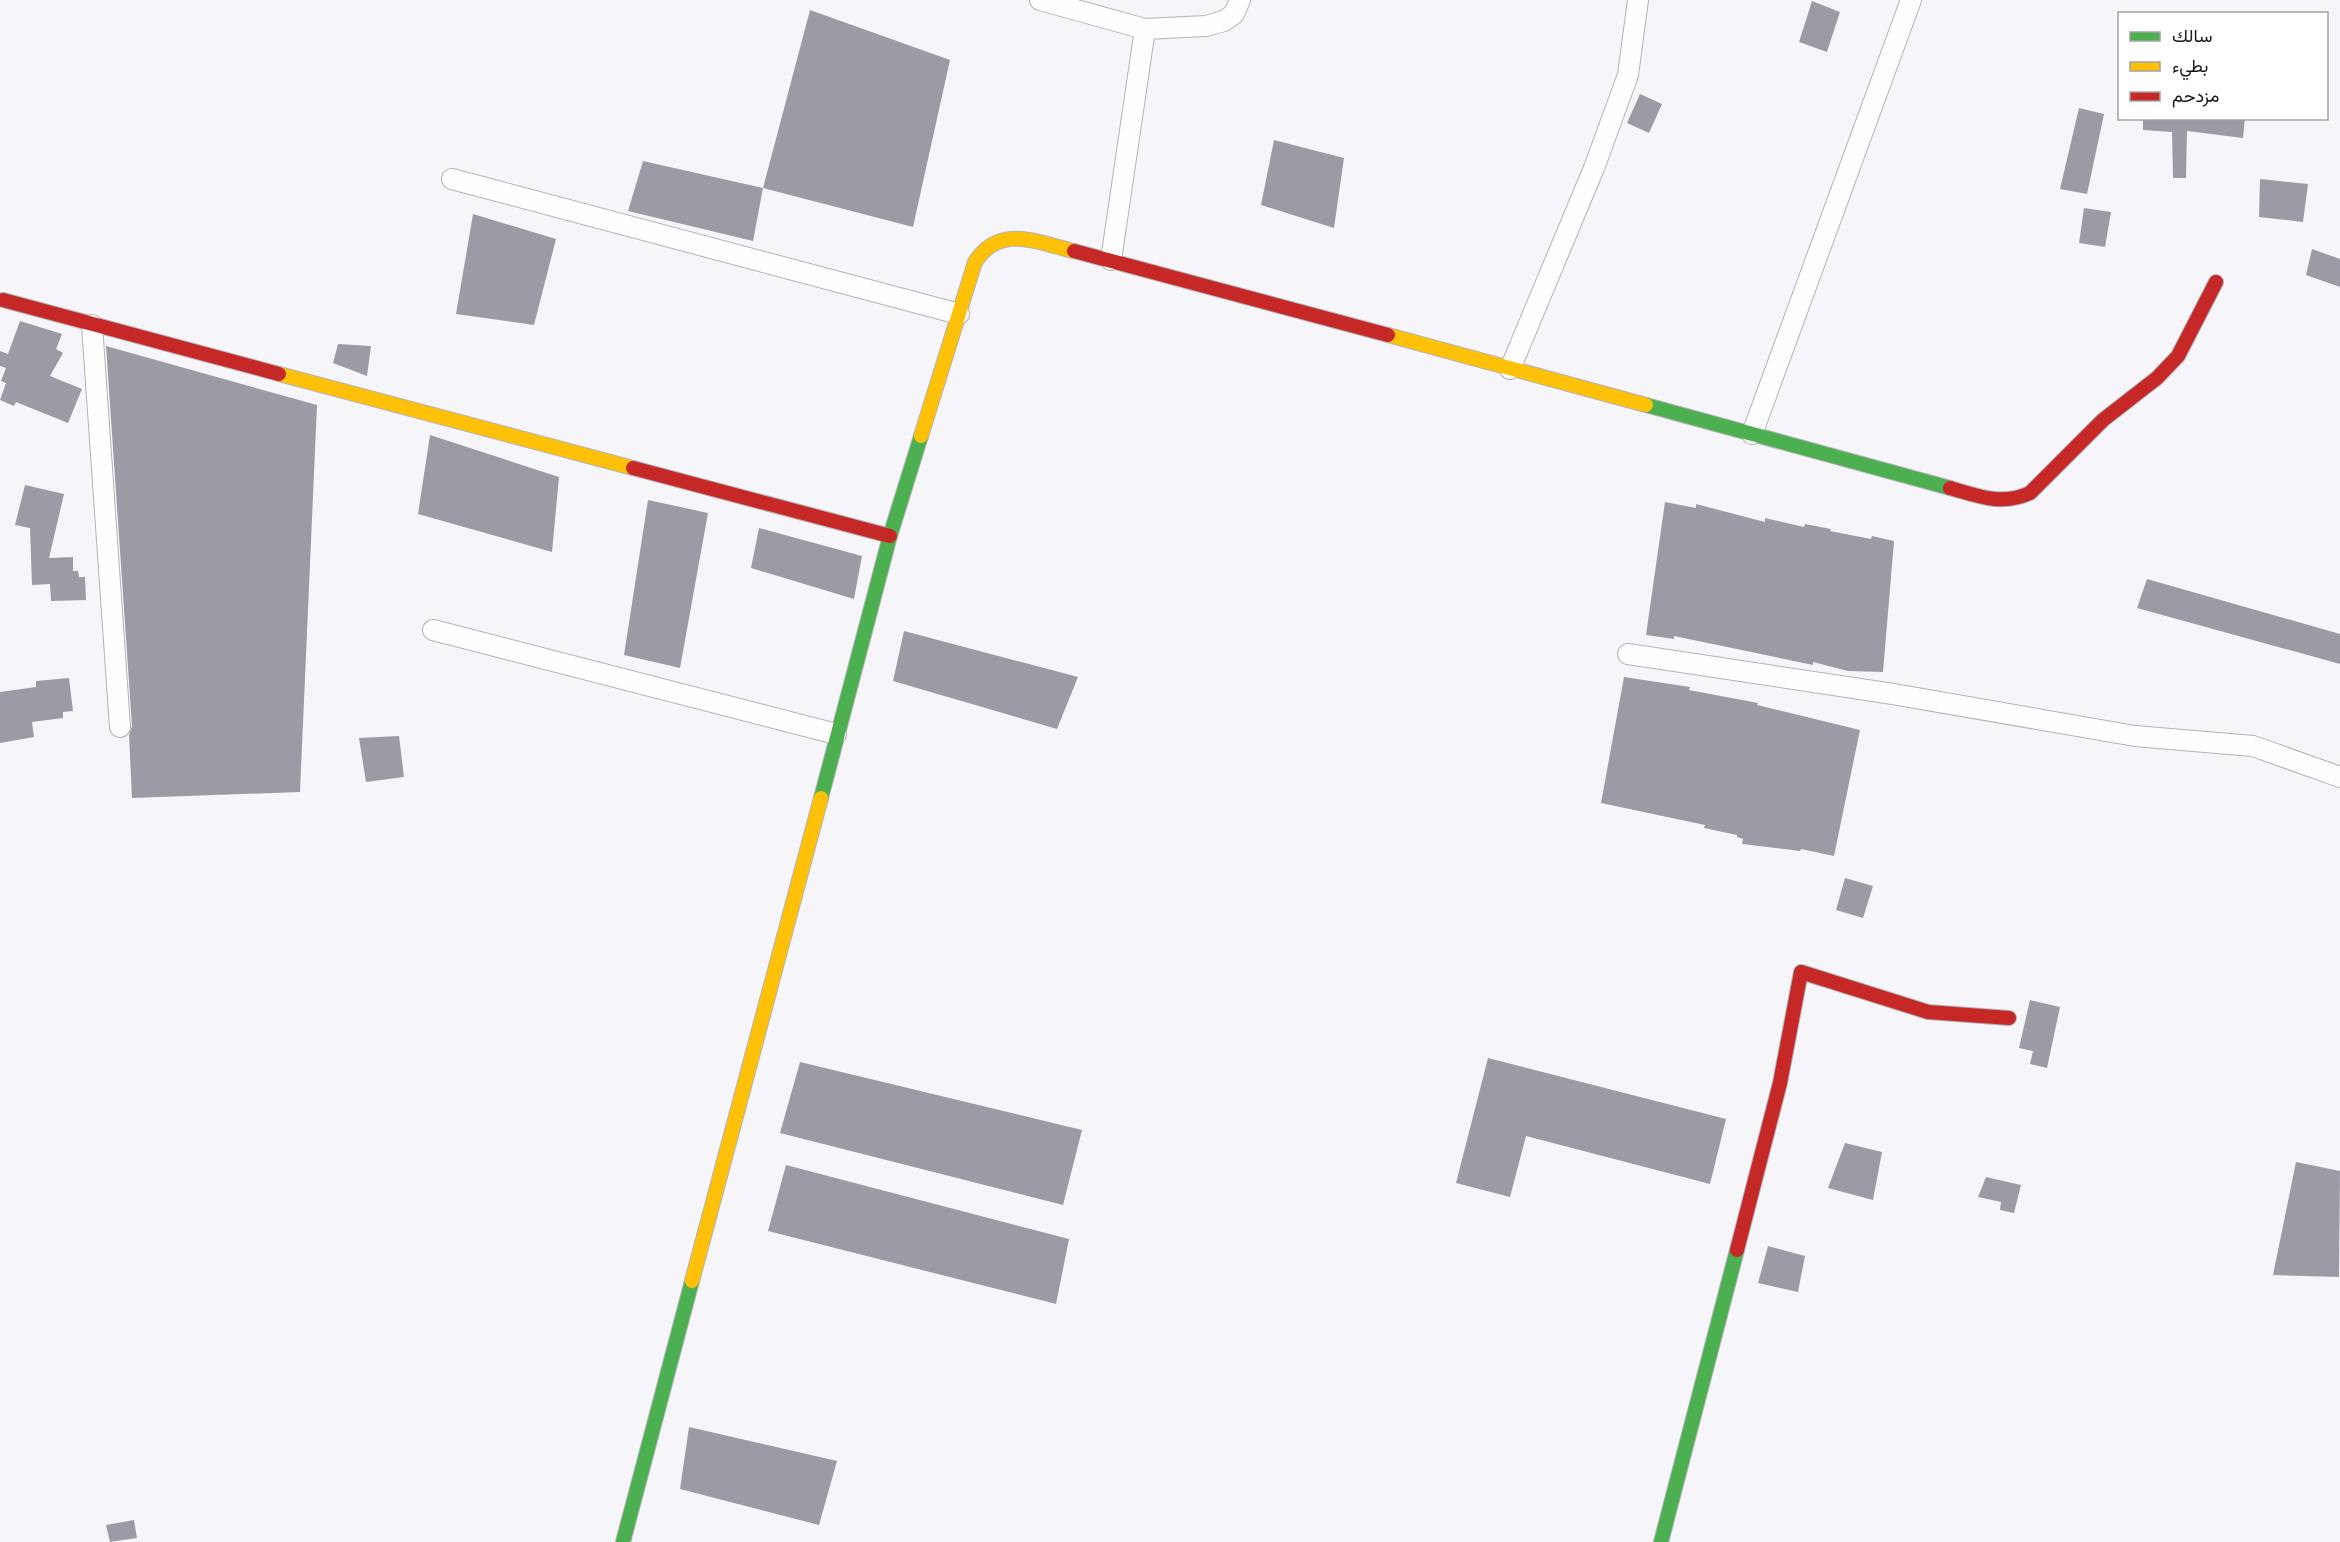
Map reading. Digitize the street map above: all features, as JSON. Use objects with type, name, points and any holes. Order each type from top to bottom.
[{"type":"street","points":[[1040,0],[1145,29],[1206,26],[1224,21],[1234,14],[1240,0]]},
{"type":"street","points":[[1510,369],[1594,168],[1628,75],[1638,0]]},
{"type":"street","points":[[1752,434],[1911,0]]},
{"type":"street","points":[[1111,260],[1145,29]]},
{"type":"street","points":[[452,179],[959,314]]},
{"type":"street","points":[[623,1542],[890,536],[975,262],[983,249],[1000,238],[1016,238],[1111,260],[1995,501],[2017,499],[2030,493],[2103,420],[2164,371],[2178,356],[2216,282]]},
{"type":"street","points":[[3,300],[890,536]]},
{"type":"street","points":[[92,325],[120,727]]},
{"type":"street","points":[[433,630],[836,734]]},
{"type":"street","points":[[1628,654],[1893,694],[2135,736],[2253,746],[2340,777]]},
{"type":"street","points":[[1661,1542],[1780,1083],[1801,972],[1928,1012],[2009,1018]]},
{"type":"building","points":[[1812,1],[1840,12],[1827,52],[1799,42]]},
{"type":"building","points":[[810,10],[950,60],[913,227],[763,188]]},
{"type":"building","points":[[1640,94],[1662,104],[1649,133],[1627,123]]},
{"type":"building","points":[[2079,108],[2104,114],[2087,194],[2060,189]]},
{"type":"building","points":[[2143,120],[2245,120],[2243,138],[2187,131],[2186,178],[2173,178],[2172,132],[2143,130]]},
{"type":"building","points":[[1274,140],[1344,158],[1334,228],[1261,205]]},
{"type":"building","points":[[643,161],[763,188],[753,241],[628,211]]},
{"type":"building","points":[[2260,179],[2308,184],[2303,222],[2259,217]]},
{"type":"building","points":[[2084,208],[2111,212],[2105,247],[2079,243]]},
{"type":"building","points":[[473,214],[556,239],[534,325],[456,314]]},
{"type":"building","points":[[2312,249],[2340,259],[2340,287],[2306,275]]},
{"type":"building","points":[[20,321],[62,334],[56,349],[63,353],[50,376],[82,389],[68,423],[16,402],[14,406],[0,400],[6,383],[1,381],[6,368],[0,366],[0,351],[8,354]]},
{"type":"building","points":[[338,344],[371,346],[367,376],[333,363]]},
{"type":"building","points":[[106,346],[317,405],[300,792],[132,798],[129,735],[132,726]]},
{"type":"building","points":[[430,435],[559,477],[552,552],[418,514]]},
{"type":"building","points":[[25,485],[64,494],[49,558],[73,557],[73,571],[78,571],[79,577],[85,577],[86,600],[51,601],[50,584],[32,585],[30,528],[15,525]]},
{"type":"building","points":[[648,500],[708,513],[680,668],[624,655]]},
{"type":"building","points":[[1665,502],[1696,508],[1696,504],[1765,522],[1765,518],[1804,527],[1805,524],[1831,529],[1830,531],[1871,539],[1872,536],[1894,541],[1883,672],[1848,671],[1813,662],[1813,665],[1674,636],[1674,639],[1646,635]]},
{"type":"building","points":[[759,528],[862,556],[854,599],[751,568]]},
{"type":"building","points":[[2147,579],[2340,634],[2340,664],[2137,608]]},
{"type":"building","points":[[904,631],[1078,677],[1057,729],[893,681]]},
{"type":"building","points":[[1624,677],[1690,687],[1689,690],[1758,703],[1757,705],[1860,730],[1834,856],[1801,849],[1800,851],[1742,844],[1743,839],[1737,835],[1704,828],[1705,825],[1601,803]]},
{"type":"building","points":[[69,678],[73,711],[63,712],[63,718],[32,722],[34,737],[0,743],[0,692],[36,687],[36,681]]},
{"type":"building","points":[[399,736],[404,777],[366,782],[359,738]]},
{"type":"building","points":[[1845,878],[1873,886],[1863,918],[1836,910]]},
{"type":"building","points":[[2030,1000],[2060,1007],[2047,1068],[2030,1064],[2033,1051],[2019,1048]]},
{"type":"building","points":[[1488,1058],[1726,1119],[1710,1184],[1526,1136],[1510,1197],[1456,1183]]},
{"type":"building","points":[[800,1062],[1082,1130],[1063,1205],[780,1133]]},
{"type":"building","points":[[1845,1143],[1882,1152],[1873,1200],[1828,1188]]},
{"type":"building","points":[[2296,1162],[2340,1171],[2339,1277],[2273,1275]]},
{"type":"building","points":[[786,1165],[1069,1239],[1056,1304],[768,1231]]},
{"type":"building","points":[[1986,1177],[2021,1185],[2014,1213],[2000,1210],[2001,1202],[1978,1197]]},
{"type":"building","points":[[1768,1246],[1805,1256],[1798,1292],[1758,1283]]},
{"type":"building","points":[[689,1427],[837,1461],[819,1525],[680,1489]]},
{"type":"building","points":[[134,1520],[137,1538],[110,1542],[106,1525]]},
{"type":"traffic: fast","points":[[1646,405],[1950,488]]},
{"type":"traffic: fast","points":[[821,798],[890,536],[921,436]]},
{"type":"traffic: fast","points":[[1661,1542],[1737,1250]]},
{"type":"traffic: fast","points":[[623,1542],[692,1281]]},
{"type":"traffic: slow","points":[[921,436],[975,262],[985,250],[1008,239],[1033,241],[1074,251]]},
{"type":"traffic: slow","points":[[1388,335],[1646,405]]},
{"type":"traffic: slow","points":[[279,374],[633,468]]},
{"type":"traffic: slow","points":[[692,1281],[821,798]]},
{"type":"traffic: jam","points":[[1074,251],[1388,335]]},
{"type":"traffic: jam","points":[[1950,488],[1980,497],[2000,499],[2010,499],[2030,493],[2103,420],[2157,378],[2178,356],[2216,282]]},
{"type":"traffic: jam","points":[[3,300],[279,374]]},
{"type":"traffic: jam","points":[[633,468],[890,536]]},
{"type":"traffic: jam","points":[[1737,1250],[1780,1083],[1801,972],[1928,1012],[2009,1018]]}]
